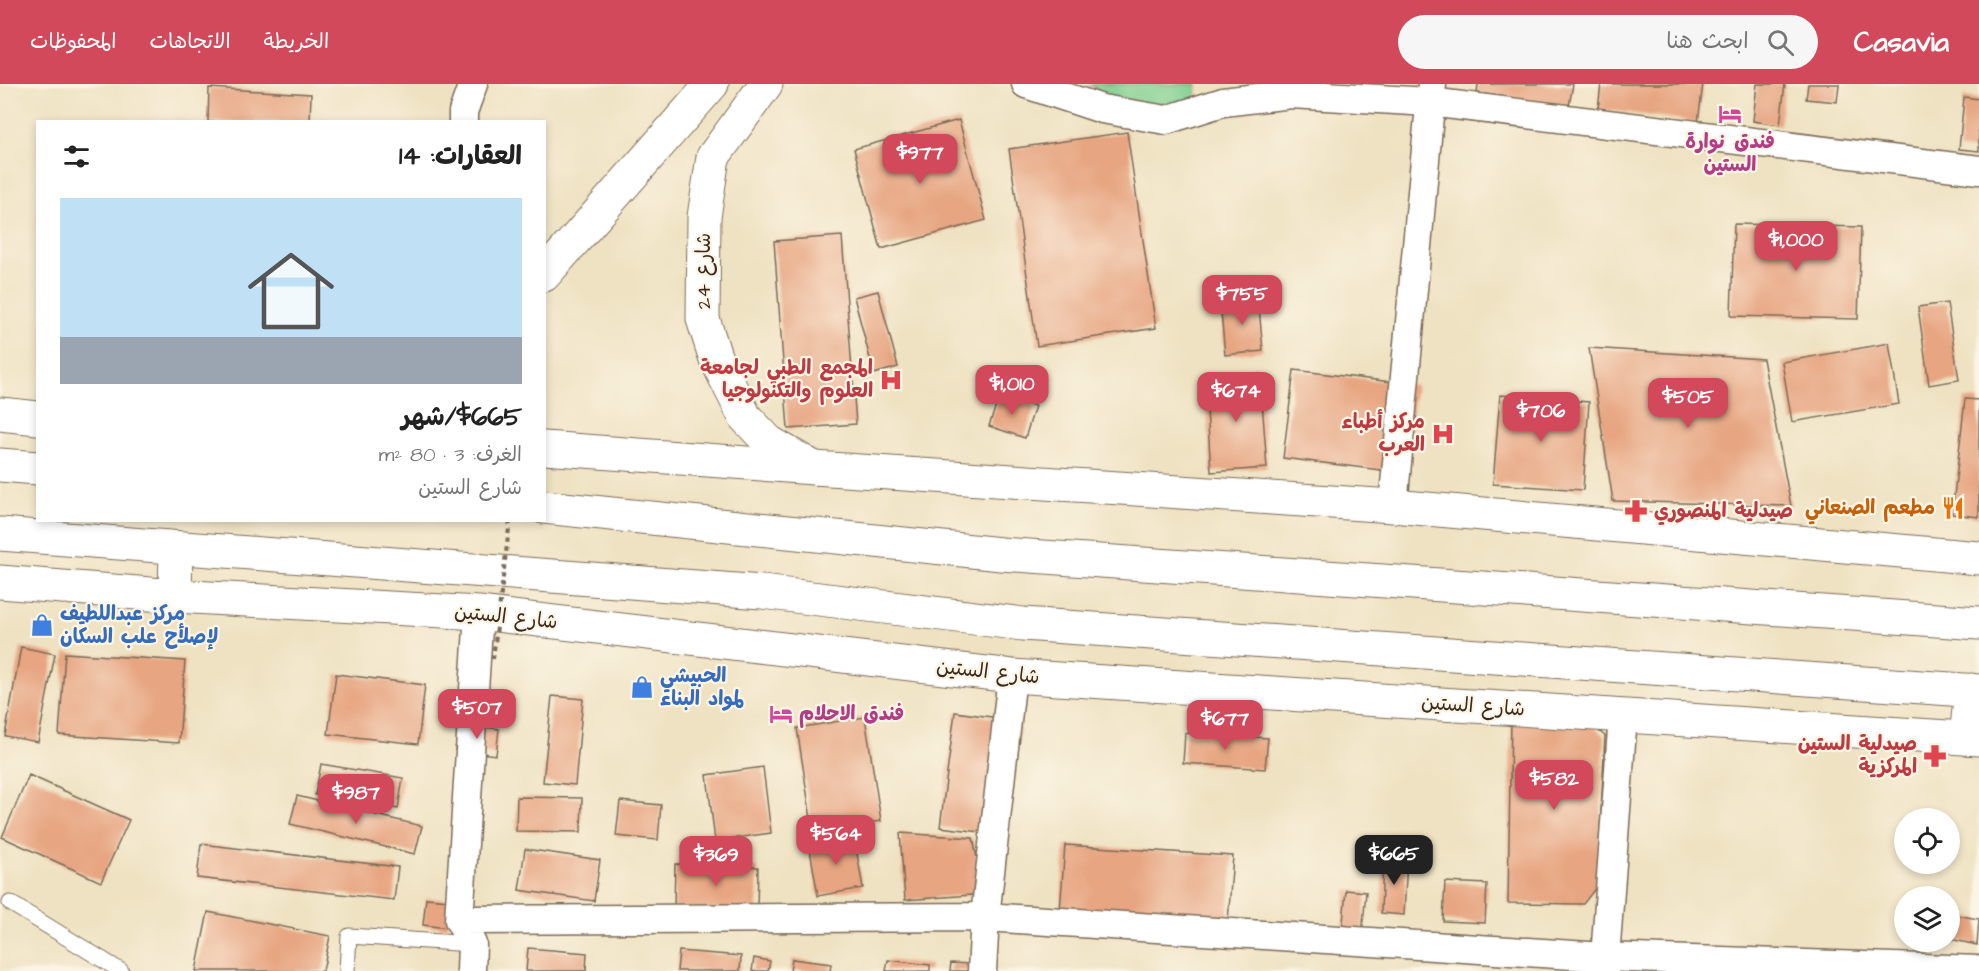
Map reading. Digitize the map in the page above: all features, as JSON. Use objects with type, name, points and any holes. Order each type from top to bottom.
[{"type":"main road","points":[[546,273],[712,84]]},
{"type":"main road","name":"شارع 24","points":[[766,84],[713,157],[704,218],[704,319],[716,359],[745,417],[769,442],[814,468]]},
{"type":"main road","points":[[0,414],[36,418]]},
{"type":"main road","points":[[546,448],[1394,506],[1979,558]]},
{"type":"main road","points":[[0,465],[36,468]]},
{"type":"main road","points":[[546,507],[1001,554],[1979,622]]},
{"type":"main road","points":[[0,534],[762,592],[1023,624],[1975,691],[1973,738]]},
{"type":"main road","points":[[175,596],[176,549]]},
{"type":"main road","name":"شارع الستين","points":[[0,582],[175,596],[478,613],[1012,676],[1973,738]]},
{"type":"street","points":[[463,120],[463,112],[472,84]]},
{"type":"street","points":[[1026,84],[1102,109],[1166,120],[1224,102],[1291,94],[1431,93],[1979,170]]},
{"type":"street","points":[[1394,506],[1431,93]]},
{"type":"street","points":[[478,613],[467,945],[985,917],[1604,964],[1979,970]]},
{"type":"street","points":[[982,971],[985,917],[1012,676]]},
{"type":"street","points":[[1604,964],[1623,716]]},
{"type":"lane","points":[[10,903],[121,971]]},
{"type":"lane","points":[[347,971],[349,936],[467,945]]},
{"type":"path","points":[[493,658],[510,522]]},
{"type":"green space","points":[[1089,84],[1197,84],[1195,99],[1147,111],[1111,100]]},
{"type":"building","points":[[1478,84],[1573,84],[1569,106],[1477,93]]},
{"type":"building","points":[[1601,84],[1703,84],[1698,122],[1598,109]]},
{"type":"building","points":[[1757,84],[1785,84],[1780,125],[1753,121]]},
{"type":"building","points":[[1808,84],[1839,84],[1837,102],[1806,99]]},
{"type":"building","points":[[209,88],[311,94],[310,120],[208,120]]},
{"type":"building","points":[[1964,97],[1979,99],[1979,151],[1959,149]]},
{"type":"building","points":[[959,120],[986,220],[881,249],[854,149]]},
{"type":"building","points":[[1127,132],[1156,328],[1037,346],[1009,149]]},
{"type":"building","points":[[1734,224],[1861,227],[1858,319],[1731,316]]},
{"type":"building","points":[[842,236],[856,424],[788,429],[774,241]]},
{"type":"building","points":[[878,291],[898,367],[874,374],[854,297]]},
{"type":"building","points":[[1258,297],[1263,351],[1225,355],[1220,301]]},
{"type":"building","points":[[1947,303],[1959,380],[1929,385],[1918,307]]},
{"type":"building","points":[[1889,343],[1899,404],[1792,422],[1782,362]]},
{"type":"building","points":[[1589,348],[1763,359],[1791,506],[1613,501]]},
{"type":"building","points":[[1294,370],[1416,385],[1405,473],[1283,458]]},
{"type":"building","points":[[1260,374],[1267,468],[1211,472],[1205,378]]},
{"type":"building","points":[[1000,394],[1035,406],[1025,438],[989,426]]},
{"type":"building","points":[[1500,395],[1589,402],[1583,490],[1493,484]]},
{"type":"building","points":[[1965,399],[1979,400],[1979,517],[1952,514]]},
{"type":"building","points":[[21,647],[55,654],[38,742],[5,736]]},
{"type":"building","points":[[65,653],[185,661],[179,743],[59,735]]},
{"type":"building","points":[[336,674],[425,685],[418,744],[328,734]]},
{"type":"building","points":[[552,696],[583,699],[575,785],[543,782]]},
{"type":"building","points":[[955,712],[1021,721],[1006,835],[940,827]]},
{"type":"building","points":[[865,717],[881,821],[813,832],[797,728]]},
{"type":"building","points":[[1511,718],[1590,724],[1605,736],[1597,886],[1583,904],[1508,903]]},
{"type":"building","points":[[459,724],[499,729],[496,755],[455,750]]},
{"type":"building","points":[[1185,733],[1268,738],[1265,769],[1183,763]]},
{"type":"building","points":[[321,764],[403,778],[398,809],[315,795]]},
{"type":"building","points":[[763,767],[771,833],[715,841],[707,775]]},
{"type":"building","points":[[29,775],[129,820],[101,882],[2,837]]},
{"type":"building","points":[[297,796],[422,826],[415,854],[290,824]]},
{"type":"building","points":[[517,797],[582,798],[581,832],[516,831]]},
{"type":"building","points":[[620,801],[661,805],[658,840],[616,836]]},
{"type":"building","points":[[900,833],[973,838],[984,894],[905,900]]},
{"type":"building","points":[[854,836],[863,888],[818,896],[809,844]]},
{"type":"building","points":[[201,844],[398,867],[394,900],[197,878]]},
{"type":"building","points":[[1065,845],[1233,856],[1228,922],[1060,911]]},
{"type":"building","points":[[525,849],[600,860],[594,901],[519,890]]},
{"type":"building","points":[[1383,858],[1407,859],[1404,915],[1381,913]]},
{"type":"building","points":[[675,864],[758,867],[757,910],[674,908]]},
{"type":"building","points":[[1445,882],[1487,884],[1485,923],[1443,921]]},
{"type":"building","points":[[1346,890],[1366,892],[1362,935],[1342,933]]},
{"type":"building","points":[[426,898],[450,900],[447,928],[423,925]]},
{"type":"building","points":[[208,912],[330,936],[323,971],[196,971]]},
{"type":"building","points":[[1960,916],[1979,919],[1977,945],[1960,941]]},
{"type":"building","points":[[528,948],[587,953],[586,971],[526,971]]},
{"type":"building","points":[[679,951],[741,956],[740,971],[677,971]]},
{"type":"building","points":[[754,958],[770,961],[768,971],[752,971]]},
{"type":"building","points":[[792,959],[831,964],[830,971],[790,971]]},
{"type":"building","points":[[888,960],[930,965],[930,971],[886,971]]},
{"type":"building","points":[[951,963],[990,965],[990,971],[950,971]]},
{"type":"place","name":"فندق نوارة الستين","points":[[1730,114]]},
{"type":"place","name":"المجمع الطبي لجامعة العلوم والتكنولوجيا","points":[[891,380]]},
{"type":"place","name":"مركز أطباء العرب","points":[[1443,434]]},
{"type":"place","name":"مطعم الصنعاني","points":[[1953,508]]},
{"type":"place","name":"صيدلية المنصوري","points":[[1636,511]]},
{"type":"place","name":"مركز عبداللطيف لإصلأح علب السكان","points":[[42,625]]},
{"type":"place","name":"الحبيشي لمواد البناء","points":[[642,687]]},
{"type":"place","name":"فندق الاحلام","points":[[781,714]]},
{"type":"place","name":"صيدلية الستين المركزية","points":[[1935,756]]}]
